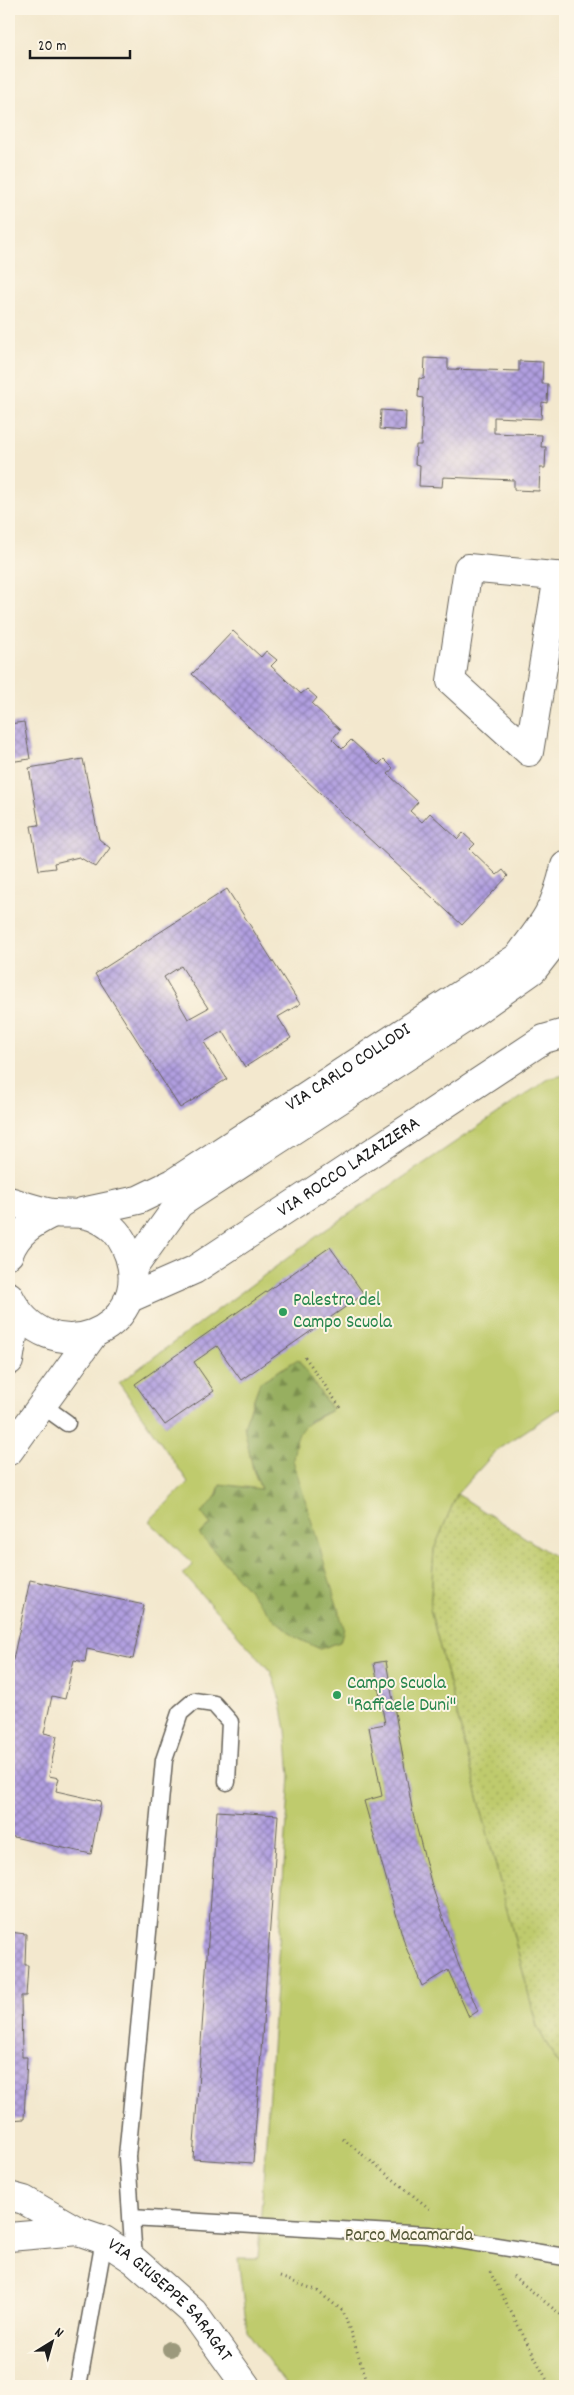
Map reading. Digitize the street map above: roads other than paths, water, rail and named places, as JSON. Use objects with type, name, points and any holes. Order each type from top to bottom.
[{"type":"street","points":[[468,568],[562,577],[529,752],[450,681],[468,568]]},
{"type":"street","name":"VIA CARLO COLLODI","points":[[52,1213],[82,1212],[138,1200],[173,1183],[510,963],[518,957],[547,920],[558,896],[565,866]]},
{"type":"street","name":"VIA CARLO COLLODI","points":[[133,1268],[179,1204],[469,1016],[533,970],[565,929]]},
{"type":"street","name":"VIA ROCCO LAZAZZERA","points":[[128,1299],[194,1270],[544,1039],[565,1033]]},
{"type":"street","points":[[9,1202],[52,1213]]},
{"type":"street","points":[[9,1451],[93,1335],[116,1319],[128,1299],[133,1282],[133,1268],[125,1244],[109,1225],[82,1212]]},
{"type":"street","points":[[9,1254],[12,1243],[27,1226],[52,1213]]},
{"type":"street","points":[[13,1304],[41,1332],[55,1338],[69,1339],[93,1335]]},
{"type":"street","points":[[9,1361],[13,1304]]},
{"type":"street","name":"VIA GIUSEPPE SARAGAT","points":[[9,2196],[24,2200],[78,2231],[104,2240],[134,2260],[193,2312],[246,2386]]},
{"type":"street","name":"VIA GIUSEPPE SARAGAT","points":[[9,2237],[78,2231]]},
{"type":"lane","points":[[42,1405],[67,1423]]},
{"type":"lane","points":[[134,2260],[127,2157],[164,1760],[180,1713],[194,1701],[214,1704],[230,1722],[227,1782]]},
{"type":"lane","points":[[131,2218],[428,2236],[565,2257]]},
{"type":"lane","points":[[78,2386],[104,2240]]},
{"type":"place","name":"Palestra del Campo Scuola","points":[[283,1312]]},
{"type":"place","name":"Campo Scuola \"Raffaele Duni\"","points":[[337,1695]]},
{"type":"park label","name":"Parco Macamarda","points":[[409,2236]]}]
